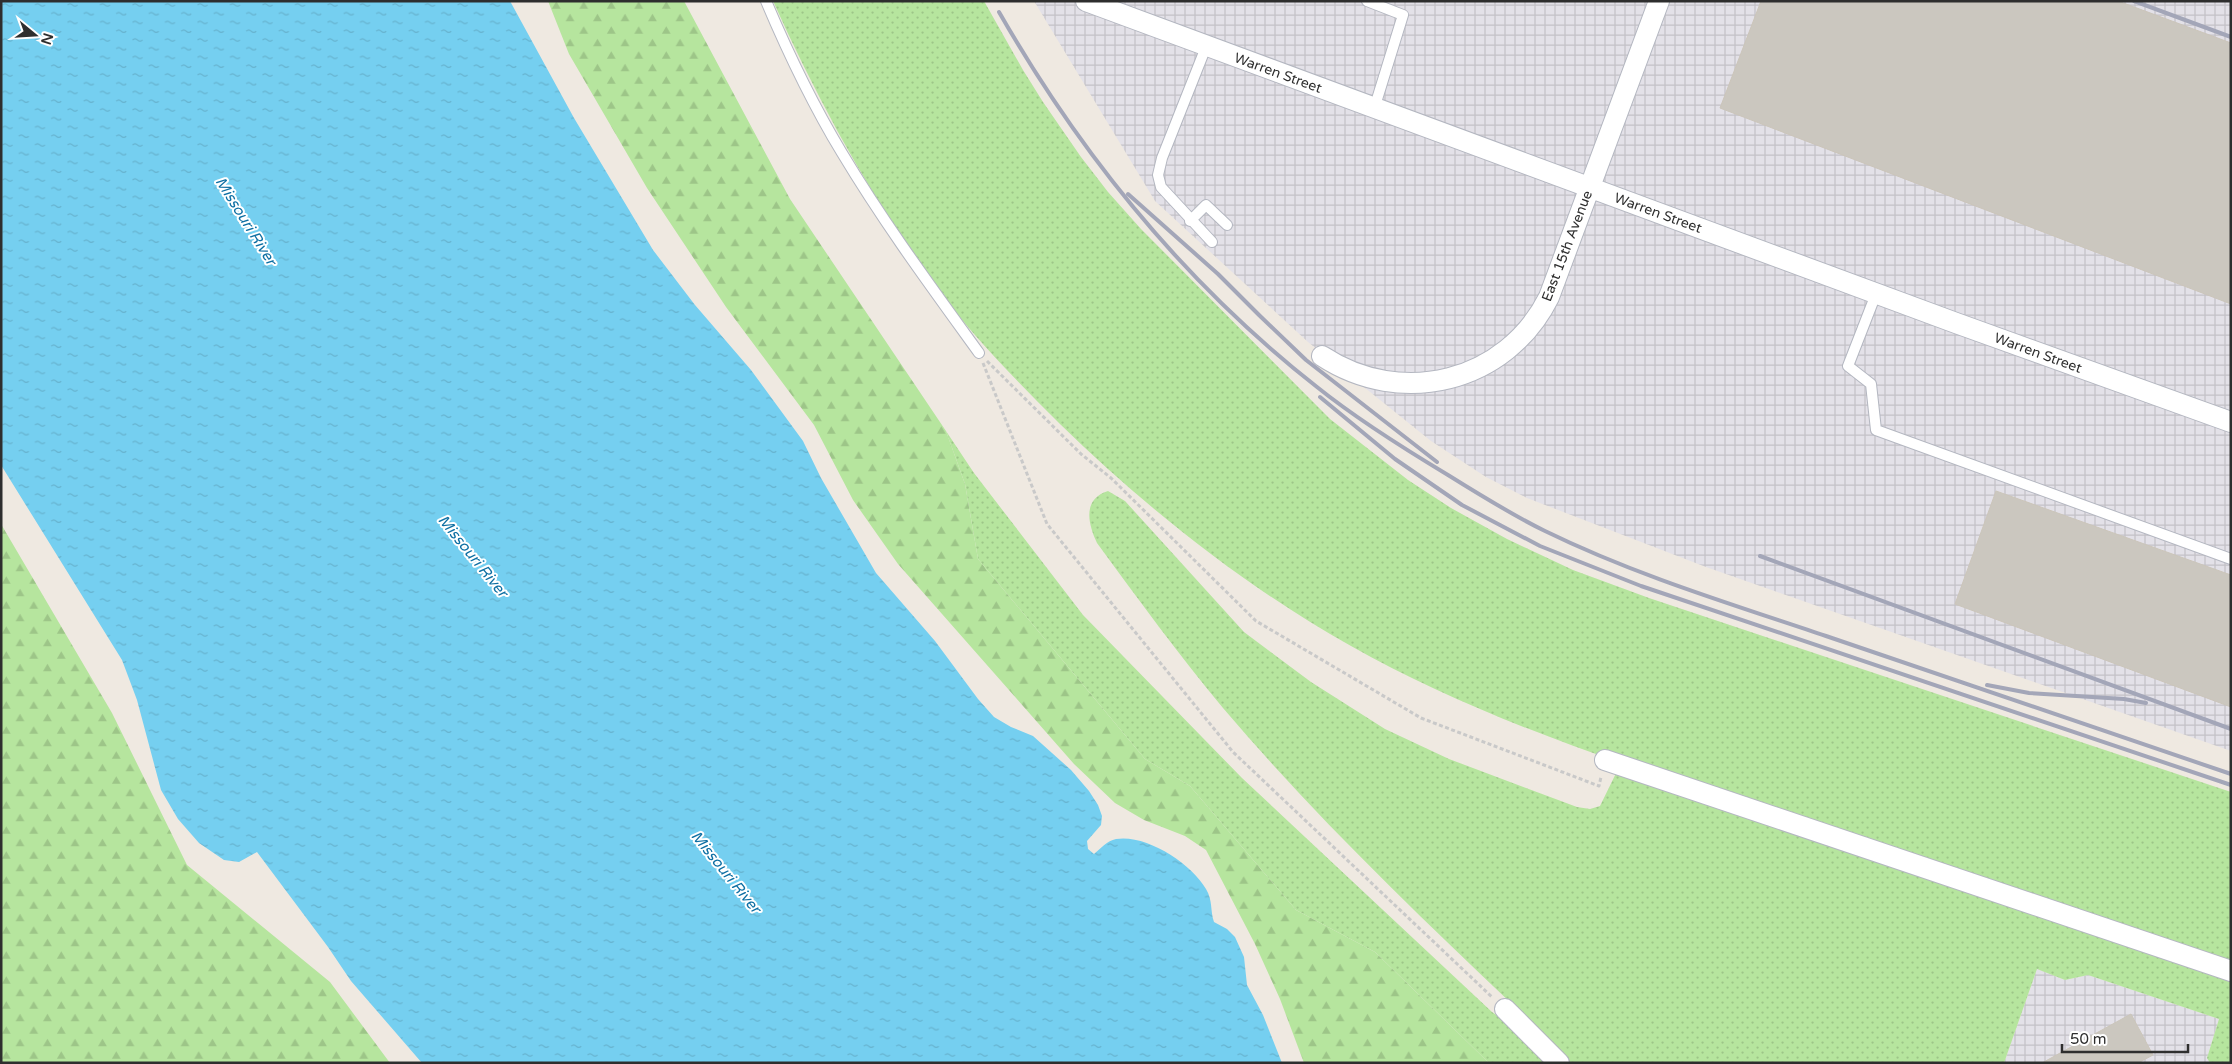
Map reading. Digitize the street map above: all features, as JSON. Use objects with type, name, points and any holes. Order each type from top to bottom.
[{"type":"street","name":"Warren Street","points":[[1086,1],[1876,294],[2231,422]]},
{"type":"street","name":"East 15th Avenue","points":[[1322,356],[1355,374],[1378,380],[1401,383],[1427,383],[1452,378],[1477,369],[1500,356],[1528,330],[1543,309],[1659,1]]},
{"type":"street","points":[[1605,760],[2231,971]]},
{"type":"street","points":[[1504,1009],[1559,1063]]},
{"type":"lane","points":[[766,1],[787,51],[842,153],[909,255],[979,353]]},
{"type":"lane","points":[[1367,1],[1403,14],[1374,108]]},
{"type":"lane","points":[[1206,47],[1162,158],[1158,175],[1161,187],[1190,221],[1212,242]]},
{"type":"lane","points":[[1190,221],[1206,205],[1227,225]]},
{"type":"lane","points":[[1876,294],[1848,366],[1870,384],[1876,430],[2231,559]]},
{"type":"path","points":[[979,353],[1081,454],[1111,478],[1256,621],[1421,718],[1599,786],[1605,760]]},
{"type":"path","points":[[979,353],[1047,524],[1233,752],[1504,1009]]},
{"type":"shaded area","points":[[1034,1],[2231,1],[2231,751],[1706,567],[1527,498],[1486,477],[1431,441],[1308,342],[1155,201]]},
{"type":"shaded area","points":[[2037,969],[2065,980],[2088,975],[2219,1019],[2207,1058],[2210,1063],[2004,1063]]},
{"type":"green space","points":[[548,1],[684,1],[790,199],[946,431],[965,484],[978,559],[1145,759],[1190,786],[1296,910],[1375,952],[1489,1063],[1304,1063],[1280,999],[1255,944],[1206,850],[1185,836],[1144,820],[1115,803],[1074,764],[898,564],[853,500],[814,425],[726,307],[647,188],[569,54]]},
{"type":"green space","points":[[773,1],[984,1],[1043,102],[1108,192],[1141,229],[1330,419],[1408,480],[1451,508],[1507,539],[1573,570],[1649,598],[2231,792],[2231,1063],[2210,1063],[2207,1058],[2219,1019],[2088,975],[2065,980],[2037,969],[2004,1063],[1489,1063],[1375,952],[1296,910],[1190,786],[1145,759],[978,559],[965,484],[946,431],[974,473],[1083,615],[1242,778],[1492,1012],[1502,1019],[1513,1005],[1401,897],[1328,823],[1223,708],[1159,627],[1097,543],[1091,528],[1089,513],[1091,506],[1094,500],[1108,491],[1125,501],[1244,632],[1311,682],[1385,729],[1449,759],[1577,807],[1590,809],[1600,806],[1621,763],[1527,728],[1435,689],[1383,664],[1333,636],[1236,573],[1145,502],[1044,408],[980,341],[937,288],[913,255],[868,185],[808,76]]},
{"type":"green space","points":[[1,524],[112,713],[187,865],[330,982],[390,1063],[1,1063]]},
{"type":"water","name":"Missouri River","points":[[1,1],[510,1],[574,118],[653,250],[695,305],[751,370],[803,441],[821,478],[876,573],[935,641],[978,699],[994,717],[1011,727],[1033,736],[1071,770],[1089,791],[1098,805],[1102,816],[1101,825],[1087,841],[1088,849],[1094,854],[1107,843],[1116,839],[1141,841],[1167,852],[1179,860],[1199,879],[1208,893],[1214,922],[1227,929],[1235,937],[1244,957],[1247,985],[1263,1015],[1282,1063],[422,1063],[351,981],[257,852],[239,862],[224,860],[199,843],[178,819],[161,790],[137,700],[122,660],[1,465]]},
{"type":"building","points":[[1761,1],[2118,1],[2231,43],[2231,304],[1720,108]]},
{"type":"building","points":[[1996,491],[2231,575],[2231,707],[1955,604]]},
{"type":"building","points":[[2131,1014],[2153,1055],[2138,1063],[2042,1063]]},
{"type":"railway","points":[[2134,1],[2231,37]]},
{"type":"railway","points":[[999,12],[1065,117],[1101,167],[1181,261],[1269,347],[1317,387],[1365,422],[1414,454],[1533,525],[1579,547],[1648,575],[2231,774]]},
{"type":"railway","points":[[1128,194],[1218,274],[1306,360],[1437,462]]},
{"type":"railway","points":[[1320,397],[1395,459],[1462,505],[1540,546],[1641,586],[2231,785]]},
{"type":"railway","points":[[1760,556],[2231,729]]},
{"type":"railway","points":[[1987,685],[2029,693],[2124,699],[2146,703]]}]
